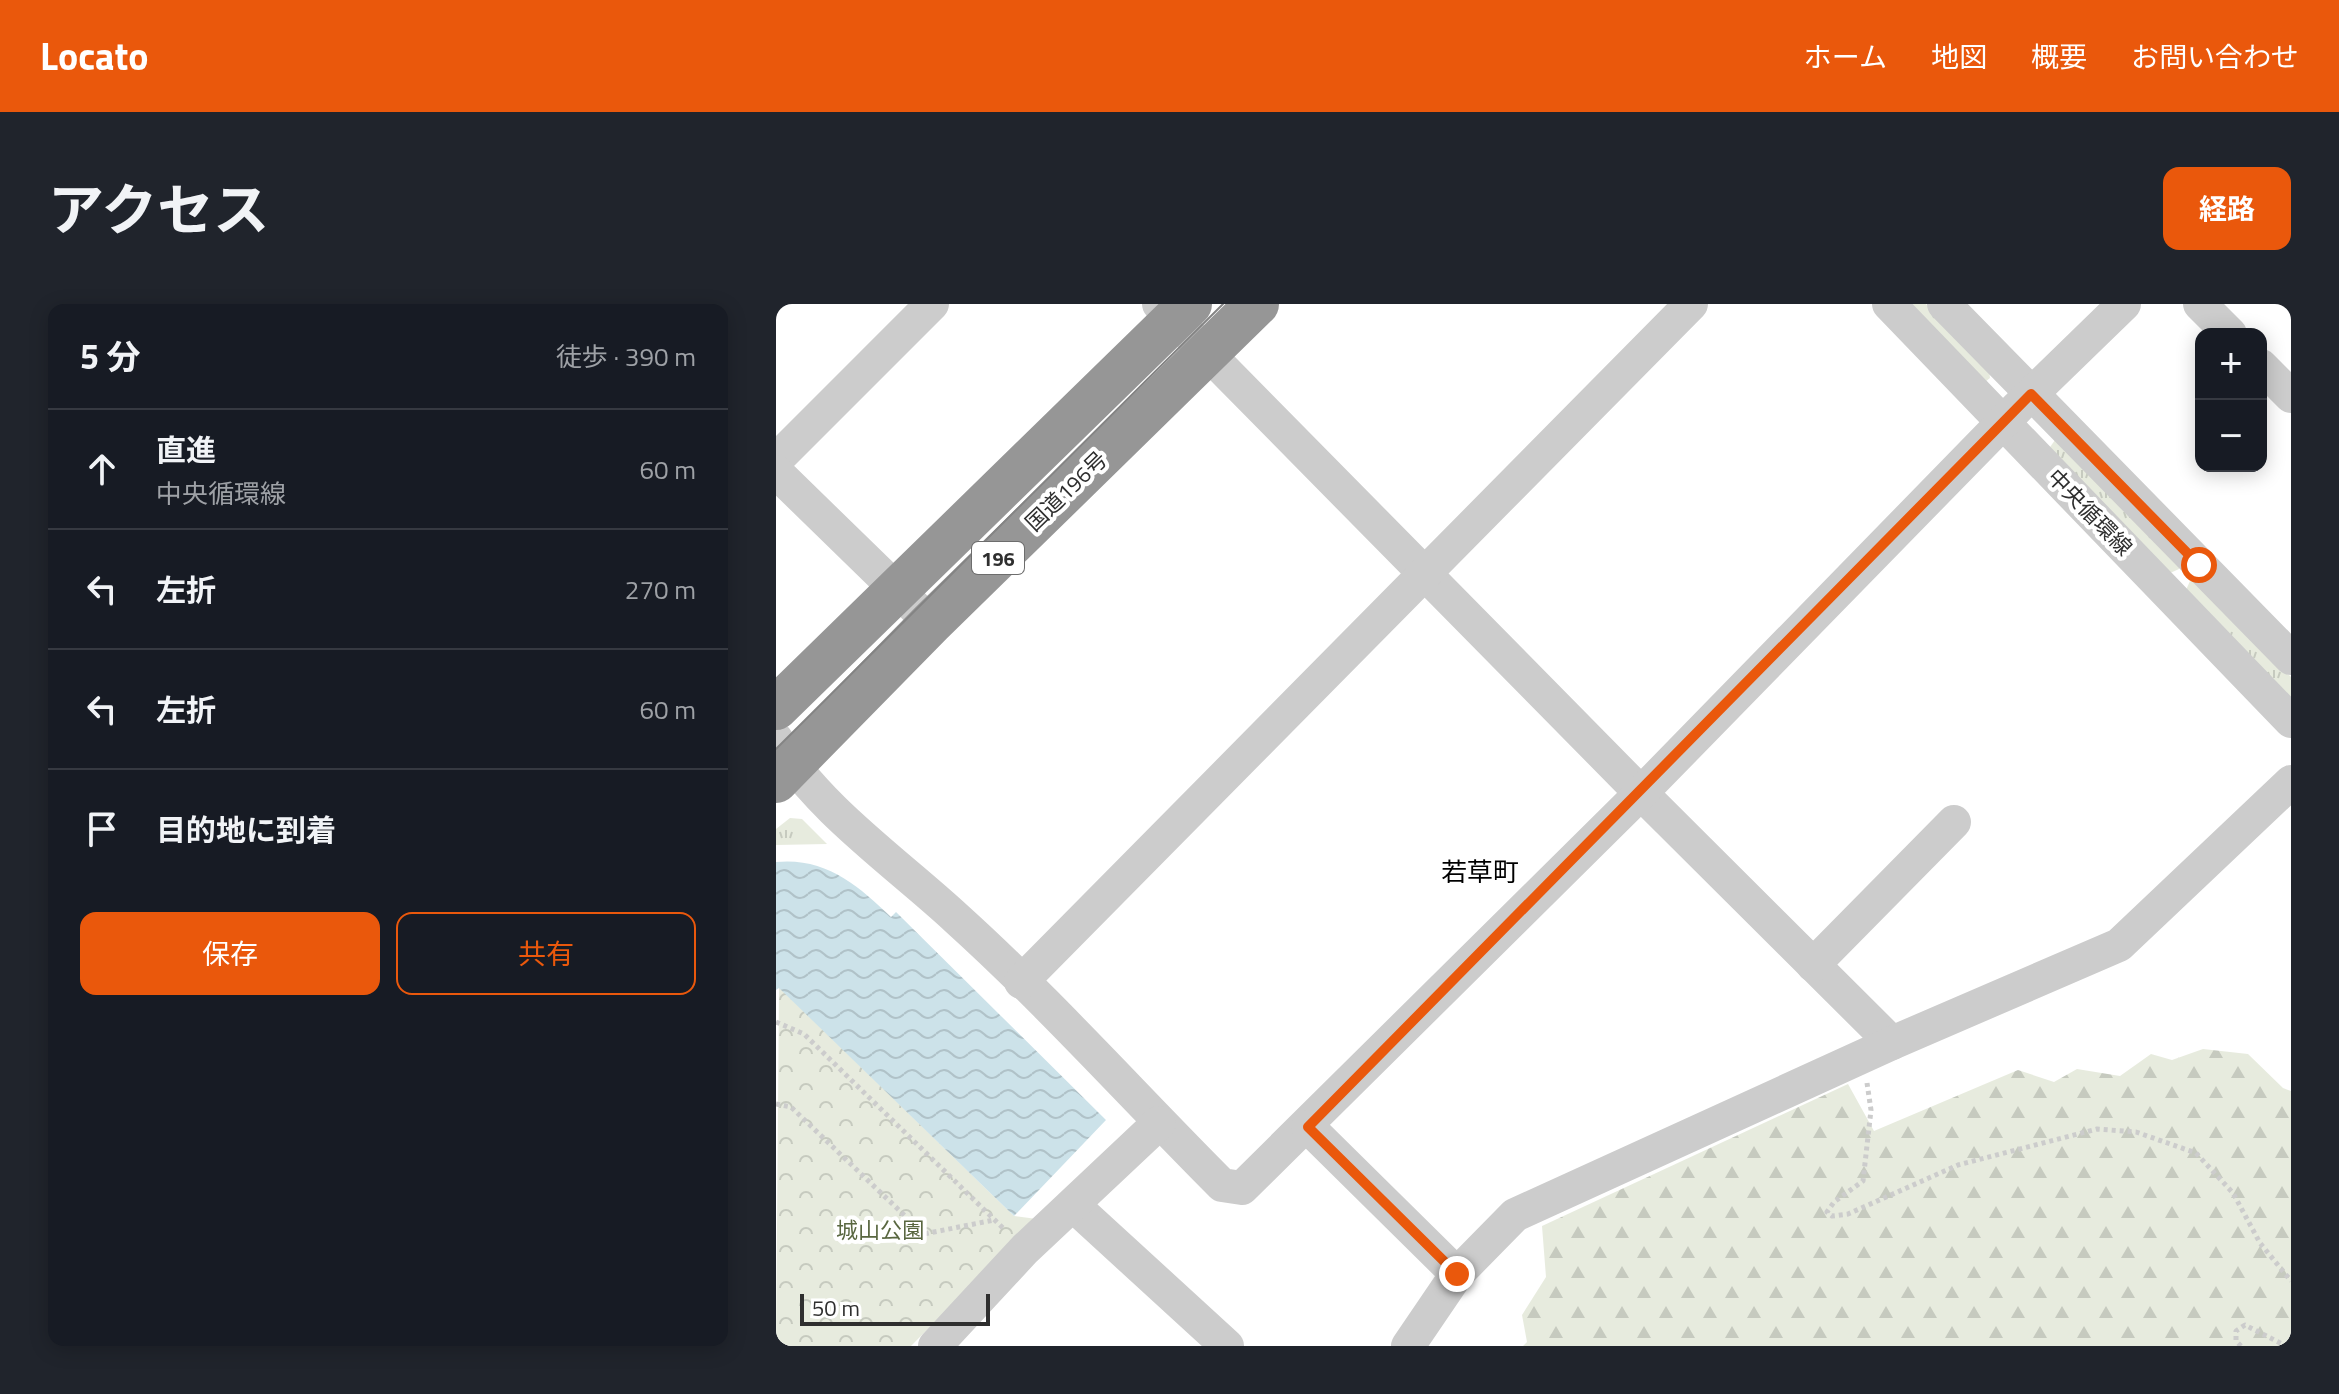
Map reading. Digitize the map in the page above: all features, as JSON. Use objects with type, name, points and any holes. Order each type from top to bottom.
[{"type":"highway","name":"国道196号","points":[[781,762],[931,623],[1257,304]]},
{"type":"highway","name":"国道196号","points":[[776,708],[899,592],[1174,309]]},
{"type":"street","points":[[776,460],[932,304]]},
{"type":"street","points":[[1021,982],[1691,304]]},
{"type":"street","name":"中央循環線","points":[[1889,304],[2291,721]]},
{"type":"street","name":"中央循環線","points":[[1944,304],[2291,658]]},
{"type":"street","points":[[781,762],[1021,982],[1225,1187],[1242,1188],[1308,1127],[1641,793],[2003,422],[2124,304]]},
{"type":"street","points":[[2200,304],[2224,328]]},
{"type":"street","points":[[1174,309],[1208,353],[1813,965],[1878,1050]]},
{"type":"street","points":[[2267,372],[2291,396]]},
{"type":"street","points":[[776,472],[931,623]]},
{"type":"street","points":[[2170,595],[2199,565]]},
{"type":"street","points":[[1408,1346],[1457,1274],[1515,1215],[1878,1050],[2119,945],[2291,782]]},
{"type":"street","points":[[1813,965],[1954,822]]},
{"type":"street","points":[[935,1346],[1025,1249],[1159,1123]]},
{"type":"street","points":[[1308,1127],[1457,1274]]},
{"type":"street","points":[[1073,1205],[1227,1346]]},
{"type":"path","points":[[776,1022],[804,1034],[1025,1249]]},
{"type":"path","points":[[1878,1050],[1863,1181],[1834,1202],[1827,1212],[1832,1216],[1848,1214],[1958,1165],[2097,1129],[2136,1132],[2196,1153],[2233,1193],[2260,1243],[2291,1281]]},
{"type":"path","points":[[776,1104],[791,1107],[924,1234],[995,1220]]},
{"type":"path","points":[[2241,1346],[2236,1341],[2236,1331],[2245,1325],[2286,1346]]},
{"type":"green space","points":[[1903,304],[1926,304],[1989,369],[1990,378],[1985,382]]},
{"type":"green space","points":[[2055,440],[2180,563],[2179,569],[2168,574],[2048,450]]},
{"type":"green space","points":[[2190,581],[2196,582],[2291,677],[2291,698],[2186,590]]},
{"type":"green space","points":[[790,818],[802,819],[827,844],[776,845],[776,829]]},
{"type":"green space","name":"城山公園","points":[[779,987],[1014,1216],[1037,1219],[911,1346],[776,1346]]},
{"type":"green space","points":[[2203,1049],[2248,1054],[2283,1088],[2291,1091],[2291,1346],[1523,1346],[1527,1342],[1522,1315],[1546,1277],[1542,1226],[1848,1084],[1874,1131],[2018,1070],[2054,1082],[2077,1069],[2120,1076],[2151,1054],[2172,1060]]},
{"type":"water","points":[[776,862],[810,864],[825,869],[853,884],[891,917],[896,912],[1106,1120],[1014,1216],[779,988],[776,990]]},
{"type":"tram line","points":[[776,749],[1223,304]]},
{"type":"district","name":"若草町","points":[[1480,871]]},
{"type":"route","points":[[1457,1274],[1308,1127],[1641,793],[2031,394],[2199,565]]}]
